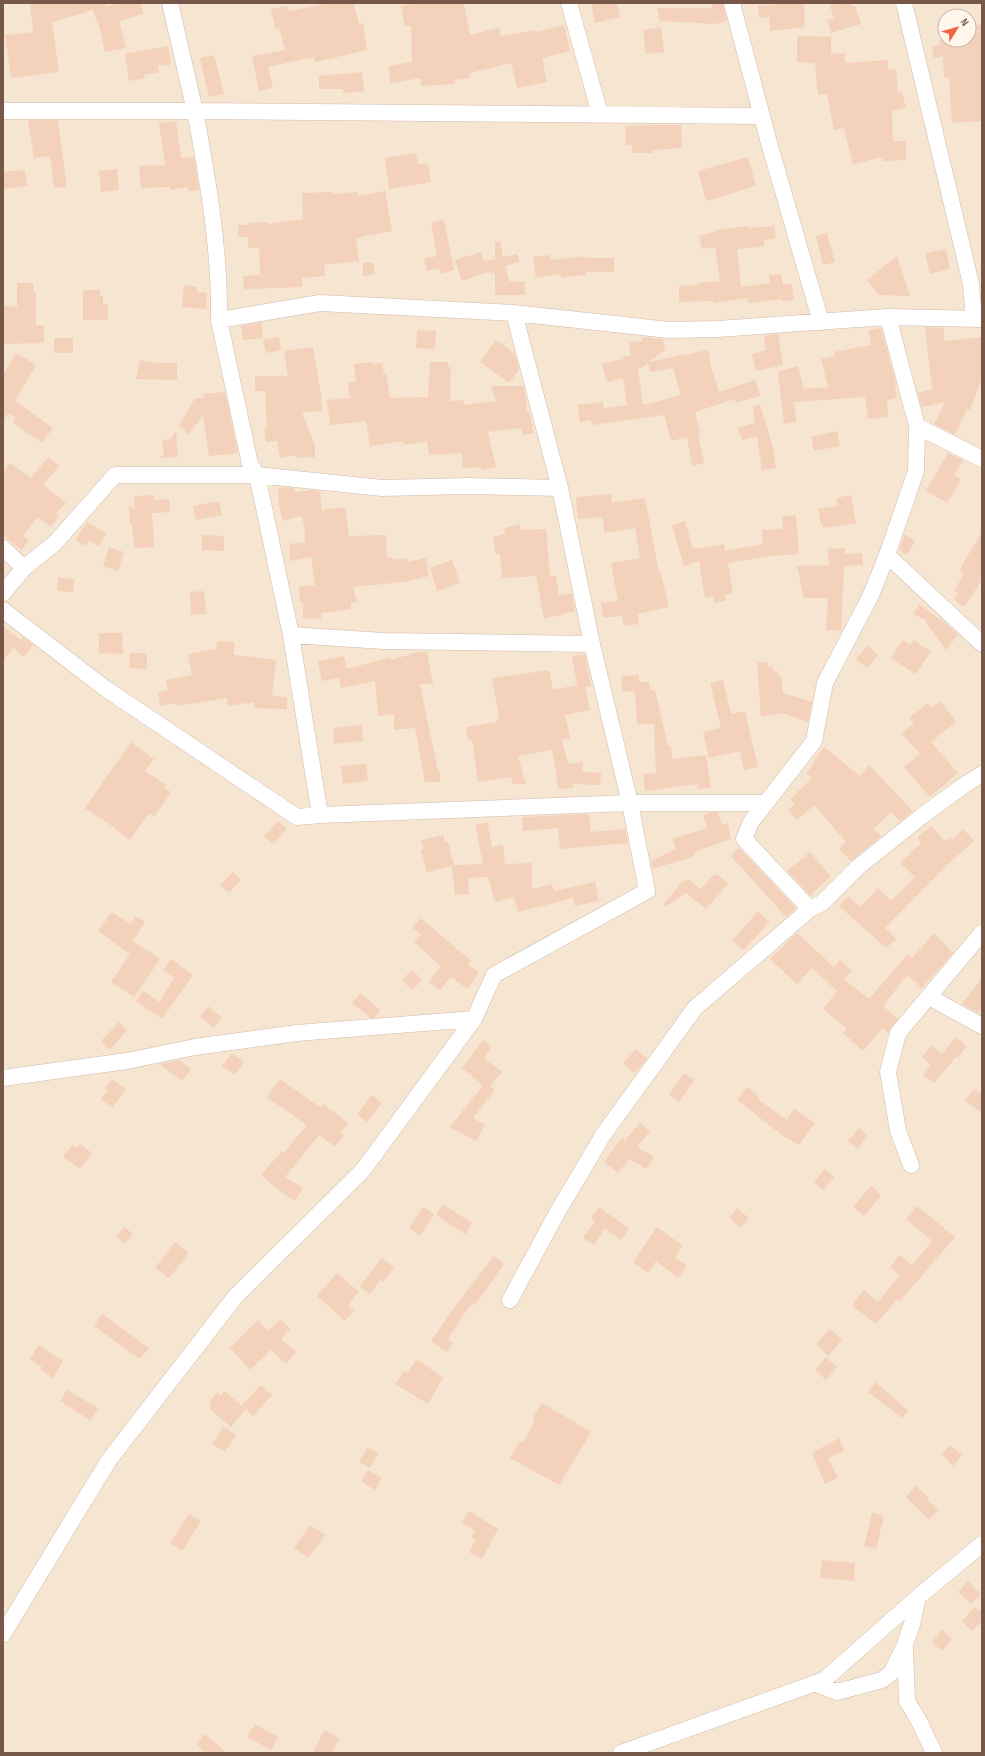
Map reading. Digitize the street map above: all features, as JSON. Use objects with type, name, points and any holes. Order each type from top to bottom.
[{"type":"street","points":[[170,3],[195,111],[207,175],[220,289],[219,320],[250,464],[257,476],[292,635],[320,815]]},
{"type":"street","points":[[569,3],[600,114]]},
{"type":"street","points":[[732,3],[761,116],[821,322]]},
{"type":"street","points":[[219,320],[320,303],[514,313],[669,330],[717,329],[888,317],[978,319],[904,3]]},
{"type":"street","points":[[3,111],[195,111],[761,116]]},
{"type":"street","points":[[3,1634],[110,1460],[235,1297],[363,1170],[474,1019],[494,976],[647,890],[630,803],[592,644],[560,488],[514,313]]},
{"type":"street","points":[[810,909],[744,839],[751,822],[814,741],[825,683],[871,595],[887,555],[916,471],[917,426],[888,317]]},
{"type":"street","points":[[917,426],[982,459]]},
{"type":"street","points":[[3,593],[24,568],[55,543],[115,475],[257,476],[382,488],[469,486],[560,488]]},
{"type":"street","points":[[3,548],[24,568]]},
{"type":"street","points":[[887,555],[982,644]]},
{"type":"street","points":[[3,610],[106,689],[297,817],[630,803],[766,803]]},
{"type":"street","points":[[292,635],[384,641],[485,644],[592,644]]},
{"type":"street","points":[[510,1300],[557,1213],[603,1135],[695,1008],[810,909],[822,903],[858,867],[922,816],[982,774]]},
{"type":"street","points":[[911,1165],[898,1131],[888,1072],[898,1033],[982,933]]},
{"type":"street","points":[[929,997],[982,1026]]},
{"type":"street","points":[[3,1078],[127,1061],[195,1047],[297,1033],[474,1019]]},
{"type":"street","points":[[621,1753],[824,1680],[918,1597],[982,1544]]},
{"type":"street","points":[[814,1683],[837,1692],[882,1680],[891,1673],[904,1647],[912,1624],[918,1597]]},
{"type":"street","points":[[904,1647],[907,1701],[919,1721],[934,1753]]},
{"type":"shaded area","points":[[3,3],[982,3],[982,1753],[3,1753]]},
{"type":"building","points":[[30,3],[106,3],[106,7],[119,3],[140,3],[143,14],[119,21],[126,48],[105,52],[98,22],[97,23],[93,10],[52,22],[59,72],[11,78],[5,35],[33,32]]},
{"type":"building","points":[[325,3],[354,3],[359,24],[363,23],[367,50],[315,62],[314,57],[268,67],[273,88],[259,91],[252,56],[285,50],[279,28],[275,28],[271,9],[288,6],[289,11]]},
{"type":"building","points":[[414,3],[464,3],[470,35],[499,28],[501,36],[536,30],[537,32],[564,25],[570,51],[542,58],[547,82],[517,88],[511,63],[470,73],[470,78],[455,80],[455,84],[421,86],[421,78],[391,83],[388,66],[412,62],[411,26],[405,27],[401,6]]},
{"type":"building","points":[[591,3],[617,3],[620,17],[595,23]]},
{"type":"building","points":[[711,3],[723,3],[727,21],[715,24],[660,21],[657,8],[712,8]]},
{"type":"building","points":[[804,3],[805,27],[770,31],[769,17],[759,18],[758,6]]},
{"type":"building","points":[[839,3],[851,3],[852,7],[855,6],[861,24],[831,33],[827,20],[834,18],[830,6]]},
{"type":"building","points":[[982,24],[982,121],[952,123],[949,78],[944,78],[943,56],[934,58],[932,47],[937,46],[937,48],[977,48],[977,25]]},
{"type":"building","points":[[661,27],[664,52],[646,54],[643,30]]},
{"type":"building","points":[[797,36],[831,37],[831,54],[845,53],[845,63],[888,60],[888,70],[896,69],[898,93],[902,92],[906,108],[892,111],[893,141],[906,141],[906,160],[883,161],[883,157],[853,164],[844,128],[834,130],[827,94],[818,95],[815,63],[797,62]]},
{"type":"building","points":[[168,46],[171,64],[158,66],[159,72],[144,75],[145,78],[129,81],[125,54]]},
{"type":"building","points":[[214,55],[224,94],[209,97],[200,58]]},
{"type":"building","points":[[362,72],[364,91],[343,93],[343,89],[319,89],[319,76]]},
{"type":"building","points":[[28,120],[58,120],[67,187],[54,188],[50,156],[34,158]]},
{"type":"building","points":[[176,121],[181,158],[194,157],[199,190],[188,191],[187,187],[171,190],[170,187],[141,188],[139,166],[165,165],[159,123]]},
{"type":"building","points":[[681,125],[682,148],[653,150],[653,153],[632,153],[632,145],[626,145],[625,126]]},
{"type":"building","points":[[416,153],[418,164],[428,163],[431,182],[389,189],[385,158]]},
{"type":"building","points":[[748,157],[756,186],[706,201],[698,171]]},
{"type":"building","points":[[117,169],[119,190],[101,192],[99,171]]},
{"type":"building","points":[[25,170],[27,186],[3,189],[3,172]]},
{"type":"building","points":[[385,191],[392,231],[356,238],[359,261],[324,265],[325,276],[302,278],[302,287],[244,289],[243,276],[260,275],[259,247],[248,248],[248,237],[238,237],[238,225],[268,222],[268,224],[303,219],[302,193],[331,192],[331,194],[357,192],[358,196]]},
{"type":"building","points":[[444,220],[454,270],[441,274],[439,268],[427,271],[424,259],[437,256],[431,223]]},
{"type":"building","points":[[749,226],[749,228],[774,226],[776,238],[764,240],[764,246],[737,249],[741,287],[770,283],[769,275],[781,274],[783,285],[792,284],[794,300],[782,301],[782,299],[749,303],[748,298],[714,303],[714,301],[679,302],[679,286],[720,281],[715,247],[702,249],[699,236],[715,232],[715,230]]},
{"type":"building","points":[[827,233],[835,262],[823,265],[816,236]]},
{"type":"building","points":[[500,241],[503,257],[517,254],[519,262],[505,266],[509,281],[525,282],[525,295],[495,295],[495,273],[492,274],[491,271],[462,281],[455,260],[481,252],[484,261],[495,259],[495,242]]},
{"type":"building","points":[[946,249],[950,269],[930,274],[925,253]]},
{"type":"building","points":[[550,255],[550,260],[585,256],[585,258],[614,258],[614,272],[586,272],[587,275],[561,277],[561,274],[536,278],[533,257]]},
{"type":"building","points":[[897,256],[910,296],[879,295],[867,280]]},
{"type":"building","points":[[373,262],[375,274],[363,276],[363,263]]},
{"type":"building","points":[[17,283],[33,283],[34,293],[36,293],[36,325],[44,325],[44,343],[3,344],[3,305],[17,307]]},
{"type":"building","points":[[184,285],[197,287],[197,292],[207,293],[206,309],[182,307]]},
{"type":"building","points":[[83,290],[100,290],[100,296],[103,296],[103,304],[108,304],[108,320],[83,320]]},
{"type":"building","points":[[262,322],[263,338],[243,340],[241,326]]},
{"type":"building","points":[[925,327],[944,328],[944,341],[982,337],[982,378],[970,410],[967,409],[955,435],[934,424],[945,402],[922,407],[918,393],[932,389]]},
{"type":"building","points":[[881,328],[894,376],[897,398],[887,400],[888,417],[868,419],[865,397],[794,402],[796,422],[784,424],[778,372],[798,366],[804,389],[828,387],[821,359],[835,356],[834,352],[871,345],[869,330]]},
{"type":"building","points":[[417,330],[436,331],[435,349],[416,348]]},
{"type":"building","points":[[778,334],[783,365],[756,371],[752,354],[766,350],[764,336]]},
{"type":"building","points":[[279,337],[281,350],[266,353],[263,340]]},
{"type":"building","points":[[642,337],[663,339],[665,350],[648,362],[708,350],[712,371],[719,392],[755,380],[760,396],[736,403],[735,399],[695,412],[700,433],[698,434],[704,463],[692,466],[687,437],[671,441],[664,415],[592,425],[591,420],[580,422],[578,405],[603,402],[604,408],[627,405],[623,378],[607,382],[602,364],[631,356],[629,343],[642,341]],"holes":[[[648,363],[650,372],[673,368],[681,395],[643,405],[638,370]]]},
{"type":"building","points":[[54,338],[73,338],[73,353],[54,353]]},
{"type":"building","points":[[496,340],[515,354],[519,370],[509,383],[480,362]]},
{"type":"building","points":[[313,347],[321,394],[322,411],[302,412],[315,446],[315,457],[296,458],[296,455],[280,458],[277,441],[266,442],[264,428],[267,427],[265,391],[255,391],[255,376],[288,376],[284,351]]},
{"type":"building","points":[[16,353],[36,365],[15,401],[53,428],[42,443],[13,423],[16,418],[8,413],[3,421],[3,375]]},
{"type":"building","points":[[140,360],[157,363],[177,363],[177,380],[136,379]]},
{"type":"building","points":[[373,362],[373,364],[382,363],[384,374],[386,374],[390,398],[428,397],[430,362],[448,362],[448,367],[451,367],[450,401],[463,400],[464,405],[496,401],[491,386],[523,386],[526,397],[527,412],[529,411],[534,433],[523,435],[521,428],[488,432],[496,467],[481,470],[481,467],[463,468],[462,453],[429,455],[427,441],[404,445],[403,441],[370,446],[366,421],[330,425],[327,400],[350,398],[348,382],[356,381],[354,364]]},
{"type":"building","points":[[225,392],[238,453],[209,456],[203,416],[188,434],[179,426],[195,398],[204,398],[203,394]]},
{"type":"building","points":[[760,404],[773,447],[776,468],[762,470],[757,436],[742,440],[738,428],[755,423],[753,406]]},
{"type":"building","points":[[176,431],[178,457],[160,458],[164,453],[162,440],[171,439]]},
{"type":"building","points":[[837,431],[840,446],[814,451],[811,437]]},
{"type":"building","points":[[948,453],[963,460],[954,475],[961,479],[947,503],[926,491]]},
{"type":"building","points":[[48,457],[59,466],[43,485],[66,503],[56,514],[59,516],[51,527],[38,517],[23,535],[29,541],[21,550],[3,535],[3,472],[10,463],[31,478]]},
{"type":"building","points":[[278,487],[294,488],[294,492],[310,490],[320,491],[322,510],[345,507],[349,536],[386,535],[387,558],[392,557],[393,560],[407,558],[408,562],[426,558],[429,576],[404,582],[353,587],[357,603],[351,603],[351,609],[321,613],[321,619],[303,618],[303,602],[300,602],[299,587],[315,585],[311,557],[290,561],[289,544],[305,542],[305,530],[302,516],[283,521],[279,506]]},
{"type":"building","points":[[611,494],[612,503],[645,498],[659,573],[661,573],[669,607],[637,614],[639,624],[624,626],[622,616],[603,618],[601,603],[618,601],[611,563],[640,558],[635,528],[604,533],[603,517],[578,519],[576,497]]},
{"type":"building","points":[[154,495],[155,500],[169,499],[170,512],[152,513],[154,547],[134,548],[132,524],[130,524],[129,505],[135,509],[134,496]]},
{"type":"building","points":[[851,495],[856,523],[823,528],[818,509],[838,506],[836,498]]},
{"type":"building","points":[[219,501],[222,515],[196,520],[193,506]]},
{"type":"building","points":[[796,515],[799,554],[770,556],[728,563],[733,593],[725,595],[726,600],[714,603],[713,596],[705,598],[699,561],[684,566],[672,525],[685,521],[693,549],[724,544],[725,551],[763,544],[762,530],[783,529],[782,516]]},
{"type":"building","points":[[87,522],[106,533],[99,546],[89,540],[86,546],[75,540]]},
{"type":"building","points":[[520,524],[521,530],[546,529],[550,576],[556,576],[559,595],[572,593],[575,611],[544,619],[536,576],[502,578],[500,554],[496,555],[493,537],[505,534],[504,528]]},
{"type":"building","points":[[982,532],[982,580],[964,607],[954,599],[958,594],[954,591],[964,574],[959,570]]},
{"type":"building","points":[[905,534],[915,541],[907,555],[899,550]]},
{"type":"building","points":[[202,535],[224,536],[224,551],[202,550]]},
{"type":"building","points":[[109,547],[124,552],[118,571],[103,566]]},
{"type":"building","points":[[845,548],[845,554],[862,553],[863,565],[844,566],[841,631],[826,630],[828,598],[804,598],[797,566],[829,565],[827,549]]},
{"type":"building","points":[[452,560],[460,583],[437,591],[430,568]]},
{"type":"building","points":[[58,577],[74,579],[73,592],[57,591]]},
{"type":"building","points":[[204,591],[206,614],[191,615],[190,592]]},
{"type":"building","points":[[919,604],[944,622],[958,635],[946,650],[926,623],[927,621],[913,614]]},
{"type":"building","points":[[3,626],[21,640],[23,637],[33,645],[24,657],[13,648],[3,661]]},
{"type":"building","points":[[99,633],[122,633],[123,654],[99,653]]},
{"type":"building","points":[[903,640],[910,645],[914,640],[931,652],[915,674],[891,658]]},
{"type":"building","points":[[217,641],[234,642],[234,655],[276,660],[272,696],[287,697],[287,709],[254,708],[254,702],[228,706],[227,698],[177,706],[176,703],[160,706],[158,692],[168,690],[166,680],[192,675],[188,654],[216,649]]},
{"type":"building","points":[[867,645],[878,655],[867,668],[856,659]]},
{"type":"building","points":[[418,652],[427,652],[433,684],[420,684],[438,771],[440,771],[440,782],[425,782],[415,728],[394,730],[394,714],[378,716],[375,681],[341,688],[339,678],[322,681],[318,661],[344,656],[347,669],[391,657],[391,660]]},
{"type":"building","points":[[130,653],[147,653],[147,669],[129,668]]},
{"type":"building","points":[[585,654],[591,686],[585,687],[590,710],[565,715],[570,738],[562,740],[568,764],[582,762],[583,772],[601,773],[600,785],[573,784],[573,788],[558,789],[552,750],[518,756],[526,784],[513,784],[511,777],[478,782],[472,739],[468,740],[466,727],[497,722],[497,718],[499,718],[492,678],[549,670],[553,690],[577,685],[572,656]]},
{"type":"building","points":[[768,662],[768,667],[773,666],[773,671],[778,671],[778,676],[781,676],[783,693],[812,702],[808,722],[782,713],[761,717],[757,663]]},
{"type":"building","points":[[639,675],[639,682],[649,682],[650,690],[655,690],[668,746],[671,746],[672,759],[706,755],[711,788],[698,789],[697,784],[645,791],[643,774],[656,773],[654,724],[637,724],[635,691],[622,692],[621,676]]},
{"type":"building","points":[[723,680],[731,714],[745,711],[758,767],[744,770],[740,751],[709,758],[703,732],[721,728],[710,683]]},
{"type":"building","points":[[940,701],[956,722],[931,742],[958,773],[930,797],[904,767],[920,754],[902,734],[914,723],[909,718],[928,703],[932,708]]},
{"type":"building","points":[[362,725],[363,741],[334,744],[333,728]]},
{"type":"building","points":[[131,742],[154,759],[145,771],[166,785],[164,788],[171,792],[154,817],[149,813],[130,840],[100,817],[99,818],[85,808]]},
{"type":"building","points":[[824,747],[860,776],[869,765],[913,811],[900,821],[891,812],[874,829],[881,836],[851,861],[839,849],[846,842],[814,805],[797,820],[788,810],[795,804],[790,799],[812,778],[806,774]]},
{"type":"building","points":[[366,764],[368,781],[343,784],[341,766]]},
{"type":"building","points":[[718,812],[722,825],[728,823],[731,839],[694,852],[695,855],[689,858],[652,869],[651,861],[676,849],[672,839],[707,828],[703,815]]},
{"type":"building","points":[[589,814],[591,832],[625,829],[628,843],[560,849],[558,828],[523,831],[522,817]]},
{"type":"building","points":[[278,821],[287,829],[273,844],[264,836]]},
{"type":"building","points":[[487,822],[492,847],[503,845],[505,864],[532,863],[532,889],[552,884],[554,891],[595,882],[599,901],[575,906],[573,898],[518,912],[514,897],[495,902],[488,877],[468,878],[469,894],[455,895],[452,866],[427,872],[421,850],[424,849],[421,840],[443,835],[445,843],[448,842],[454,865],[483,864],[475,825]]},
{"type":"building","points":[[931,826],[945,841],[950,837],[952,840],[963,829],[974,841],[949,863],[885,928],[896,939],[886,948],[839,906],[848,896],[860,907],[878,888],[891,901],[915,877],[900,863],[921,843],[917,838]]},
{"type":"building","points":[[739,848],[796,908],[786,917],[731,856]]},
{"type":"building","points":[[810,852],[831,877],[812,893],[814,894],[811,896],[787,871]]},
{"type":"building","points":[[233,872],[241,880],[229,893],[220,885]]},
{"type":"building","points":[[714,875],[718,875],[728,884],[706,909],[686,893],[665,907],[663,905],[682,882],[688,879],[700,889]]},
{"type":"building","points":[[758,911],[769,922],[744,950],[732,941]]},
{"type":"building","points":[[112,912],[130,924],[135,916],[145,922],[133,941],[160,959],[134,997],[111,982],[130,954],[98,931]]},
{"type":"building","points":[[421,918],[471,960],[468,965],[479,972],[468,989],[451,977],[440,990],[429,982],[441,966],[414,942],[421,935],[412,927]]},
{"type":"building","points":[[797,933],[834,967],[840,960],[852,971],[844,979],[869,999],[908,954],[912,958],[934,933],[953,953],[922,988],[907,975],[883,1006],[898,1019],[888,1033],[883,1028],[863,1051],[843,1033],[847,1029],[823,1009],[837,991],[812,968],[797,984],[770,959]]},
{"type":"building","points":[[171,959],[193,975],[162,1019],[136,1001],[143,991],[159,1002],[174,978],[163,970]]},
{"type":"building","points":[[411,970],[422,979],[413,990],[402,981]]},
{"type":"building","points":[[982,978],[982,1008],[978,1013],[962,1004]]},
{"type":"building","points":[[360,993],[380,1010],[375,1017],[371,1018],[352,1003]]},
{"type":"building","points":[[208,1006],[222,1018],[214,1028],[200,1017]]},
{"type":"building","points":[[119,1022],[127,1030],[110,1050],[101,1041]]},
{"type":"building","points":[[956,1037],[967,1046],[958,1058],[956,1057],[934,1083],[923,1075],[931,1065],[922,1057],[931,1045],[942,1054]]},
{"type":"building","points":[[483,1040],[492,1047],[484,1058],[502,1072],[490,1086],[495,1090],[473,1118],[485,1125],[476,1141],[450,1127],[483,1085],[462,1068]]},
{"type":"building","points":[[636,1049],[647,1059],[634,1073],[623,1063]]},
{"type":"building","points":[[232,1053],[244,1062],[234,1075],[222,1066]]},
{"type":"building","points":[[179,1060],[191,1069],[182,1081],[160,1064]]},
{"type":"building","points":[[684,1073],[694,1080],[679,1102],[669,1095]]},
{"type":"building","points":[[112,1079],[126,1089],[112,1108],[101,1099],[107,1091],[105,1089]]},
{"type":"building","points":[[280,1079],[321,1108],[323,1104],[348,1123],[341,1133],[344,1135],[335,1147],[319,1135],[285,1177],[303,1188],[295,1201],[277,1189],[261,1175],[282,1151],[284,1153],[307,1125],[267,1097]]},
{"type":"building","points":[[747,1087],[759,1097],[758,1099],[787,1120],[794,1109],[815,1123],[799,1145],[782,1135],[737,1100]]},
{"type":"building","points":[[974,1089],[982,1094],[982,1113],[965,1100]]},
{"type":"building","points":[[372,1095],[382,1103],[367,1122],[357,1114]]},
{"type":"building","points":[[640,1123],[650,1131],[637,1147],[654,1157],[646,1169],[629,1159],[618,1173],[604,1162],[622,1138],[625,1140]]},
{"type":"building","points":[[859,1128],[868,1136],[857,1149],[848,1141]]},
{"type":"building","points":[[80,1144],[92,1153],[80,1169],[63,1157],[72,1145],[77,1148]]},
{"type":"building","points":[[825,1169],[834,1177],[823,1190],[814,1182]]},
{"type":"building","points":[[871,1186],[881,1195],[864,1216],[853,1207]]},
{"type":"building","points":[[443,1204],[472,1223],[465,1234],[436,1215]]},
{"type":"building","points":[[917,1206],[955,1237],[900,1301],[897,1299],[876,1324],[852,1305],[864,1290],[878,1302],[900,1275],[890,1267],[900,1255],[912,1265],[932,1241],[906,1219]]},
{"type":"building","points":[[423,1207],[434,1214],[420,1236],[409,1228]]},
{"type":"building","points":[[599,1207],[629,1229],[621,1240],[605,1228],[594,1245],[583,1238],[595,1221],[591,1218]]},
{"type":"building","points":[[737,1208],[749,1218],[741,1228],[729,1218]]},
{"type":"building","points":[[124,1227],[133,1234],[125,1244],[116,1237]]},
{"type":"building","points":[[657,1227],[683,1246],[675,1257],[687,1266],[678,1278],[656,1261],[648,1273],[633,1262]]},
{"type":"building","points":[[175,1242],[189,1253],[169,1278],[155,1268]]},
{"type":"building","points":[[494,1256],[504,1264],[476,1304],[474,1303],[472,1306],[470,1305],[448,1339],[453,1343],[447,1352],[431,1341],[451,1312]]},
{"type":"building","points":[[382,1258],[394,1268],[383,1282],[380,1280],[370,1294],[360,1286]]},
{"type":"building","points":[[337,1273],[359,1292],[348,1305],[354,1311],[345,1321],[317,1296]]},
{"type":"building","points":[[102,1314],[149,1348],[140,1359],[94,1326]]},
{"type":"building","points":[[281,1319],[290,1329],[281,1339],[296,1352],[286,1364],[271,1350],[250,1370],[230,1348],[258,1320],[268,1331]]},
{"type":"building","points":[[830,1329],[842,1340],[828,1356],[816,1344]]},
{"type":"building","points":[[39,1345],[63,1361],[53,1378],[41,1370],[42,1367],[30,1359]]},
{"type":"building","points":[[826,1357],[837,1367],[826,1380],[815,1370]]},
{"type":"building","points":[[417,1359],[443,1378],[428,1404],[395,1384],[404,1371],[407,1373]]},
{"type":"building","points":[[876,1382],[908,1411],[902,1418],[868,1392]]},
{"type":"building","points":[[261,1385],[272,1395],[253,1416],[242,1405]]},
{"type":"building","points":[[67,1390],[98,1408],[90,1420],[60,1401]]},
{"type":"building","points":[[224,1391],[246,1409],[231,1427],[209,1408],[212,1404],[209,1402],[218,1392],[221,1395]]},
{"type":"building","points":[[542,1403],[591,1432],[559,1485],[510,1458],[520,1441],[523,1443],[535,1421],[532,1419]]},
{"type":"building","points":[[223,1427],[236,1435],[225,1452],[212,1444]]},
{"type":"building","points":[[839,1438],[844,1451],[828,1458],[838,1478],[825,1484],[812,1453]]},
{"type":"building","points":[[950,1445],[962,1455],[953,1466],[942,1454]]},
{"type":"building","points":[[368,1447],[378,1453],[370,1468],[359,1462]]},
{"type":"building","points":[[368,1470],[382,1478],[375,1490],[361,1481]]},
{"type":"building","points":[[916,1486],[929,1498],[927,1499],[938,1510],[929,1520],[906,1497]]},
{"type":"building","points":[[469,1511],[498,1529],[482,1559],[469,1552],[476,1539],[471,1537],[475,1531],[462,1523]]},
{"type":"building","points":[[872,1513],[884,1516],[876,1549],[864,1546]]},
{"type":"building","points":[[189,1514],[201,1521],[182,1551],[170,1543]]},
{"type":"building","points":[[310,1525],[325,1535],[308,1558],[294,1548]]},
{"type":"building","points":[[822,1560],[855,1563],[854,1581],[820,1578]]},
{"type":"building","points":[[968,1581],[981,1594],[971,1604],[958,1592]]},
{"type":"building","points":[[975,1607],[982,1613],[982,1621],[972,1631],[962,1621]]},
{"type":"building","points":[[942,1630],[952,1639],[942,1651],[932,1642]]},
{"type":"building","points":[[255,1724],[278,1737],[271,1750],[247,1737]]},
{"type":"building","points":[[324,1730],[339,1738],[332,1753],[313,1753]]},
{"type":"building","points":[[205,1734],[227,1753],[206,1753],[196,1744]]}]
